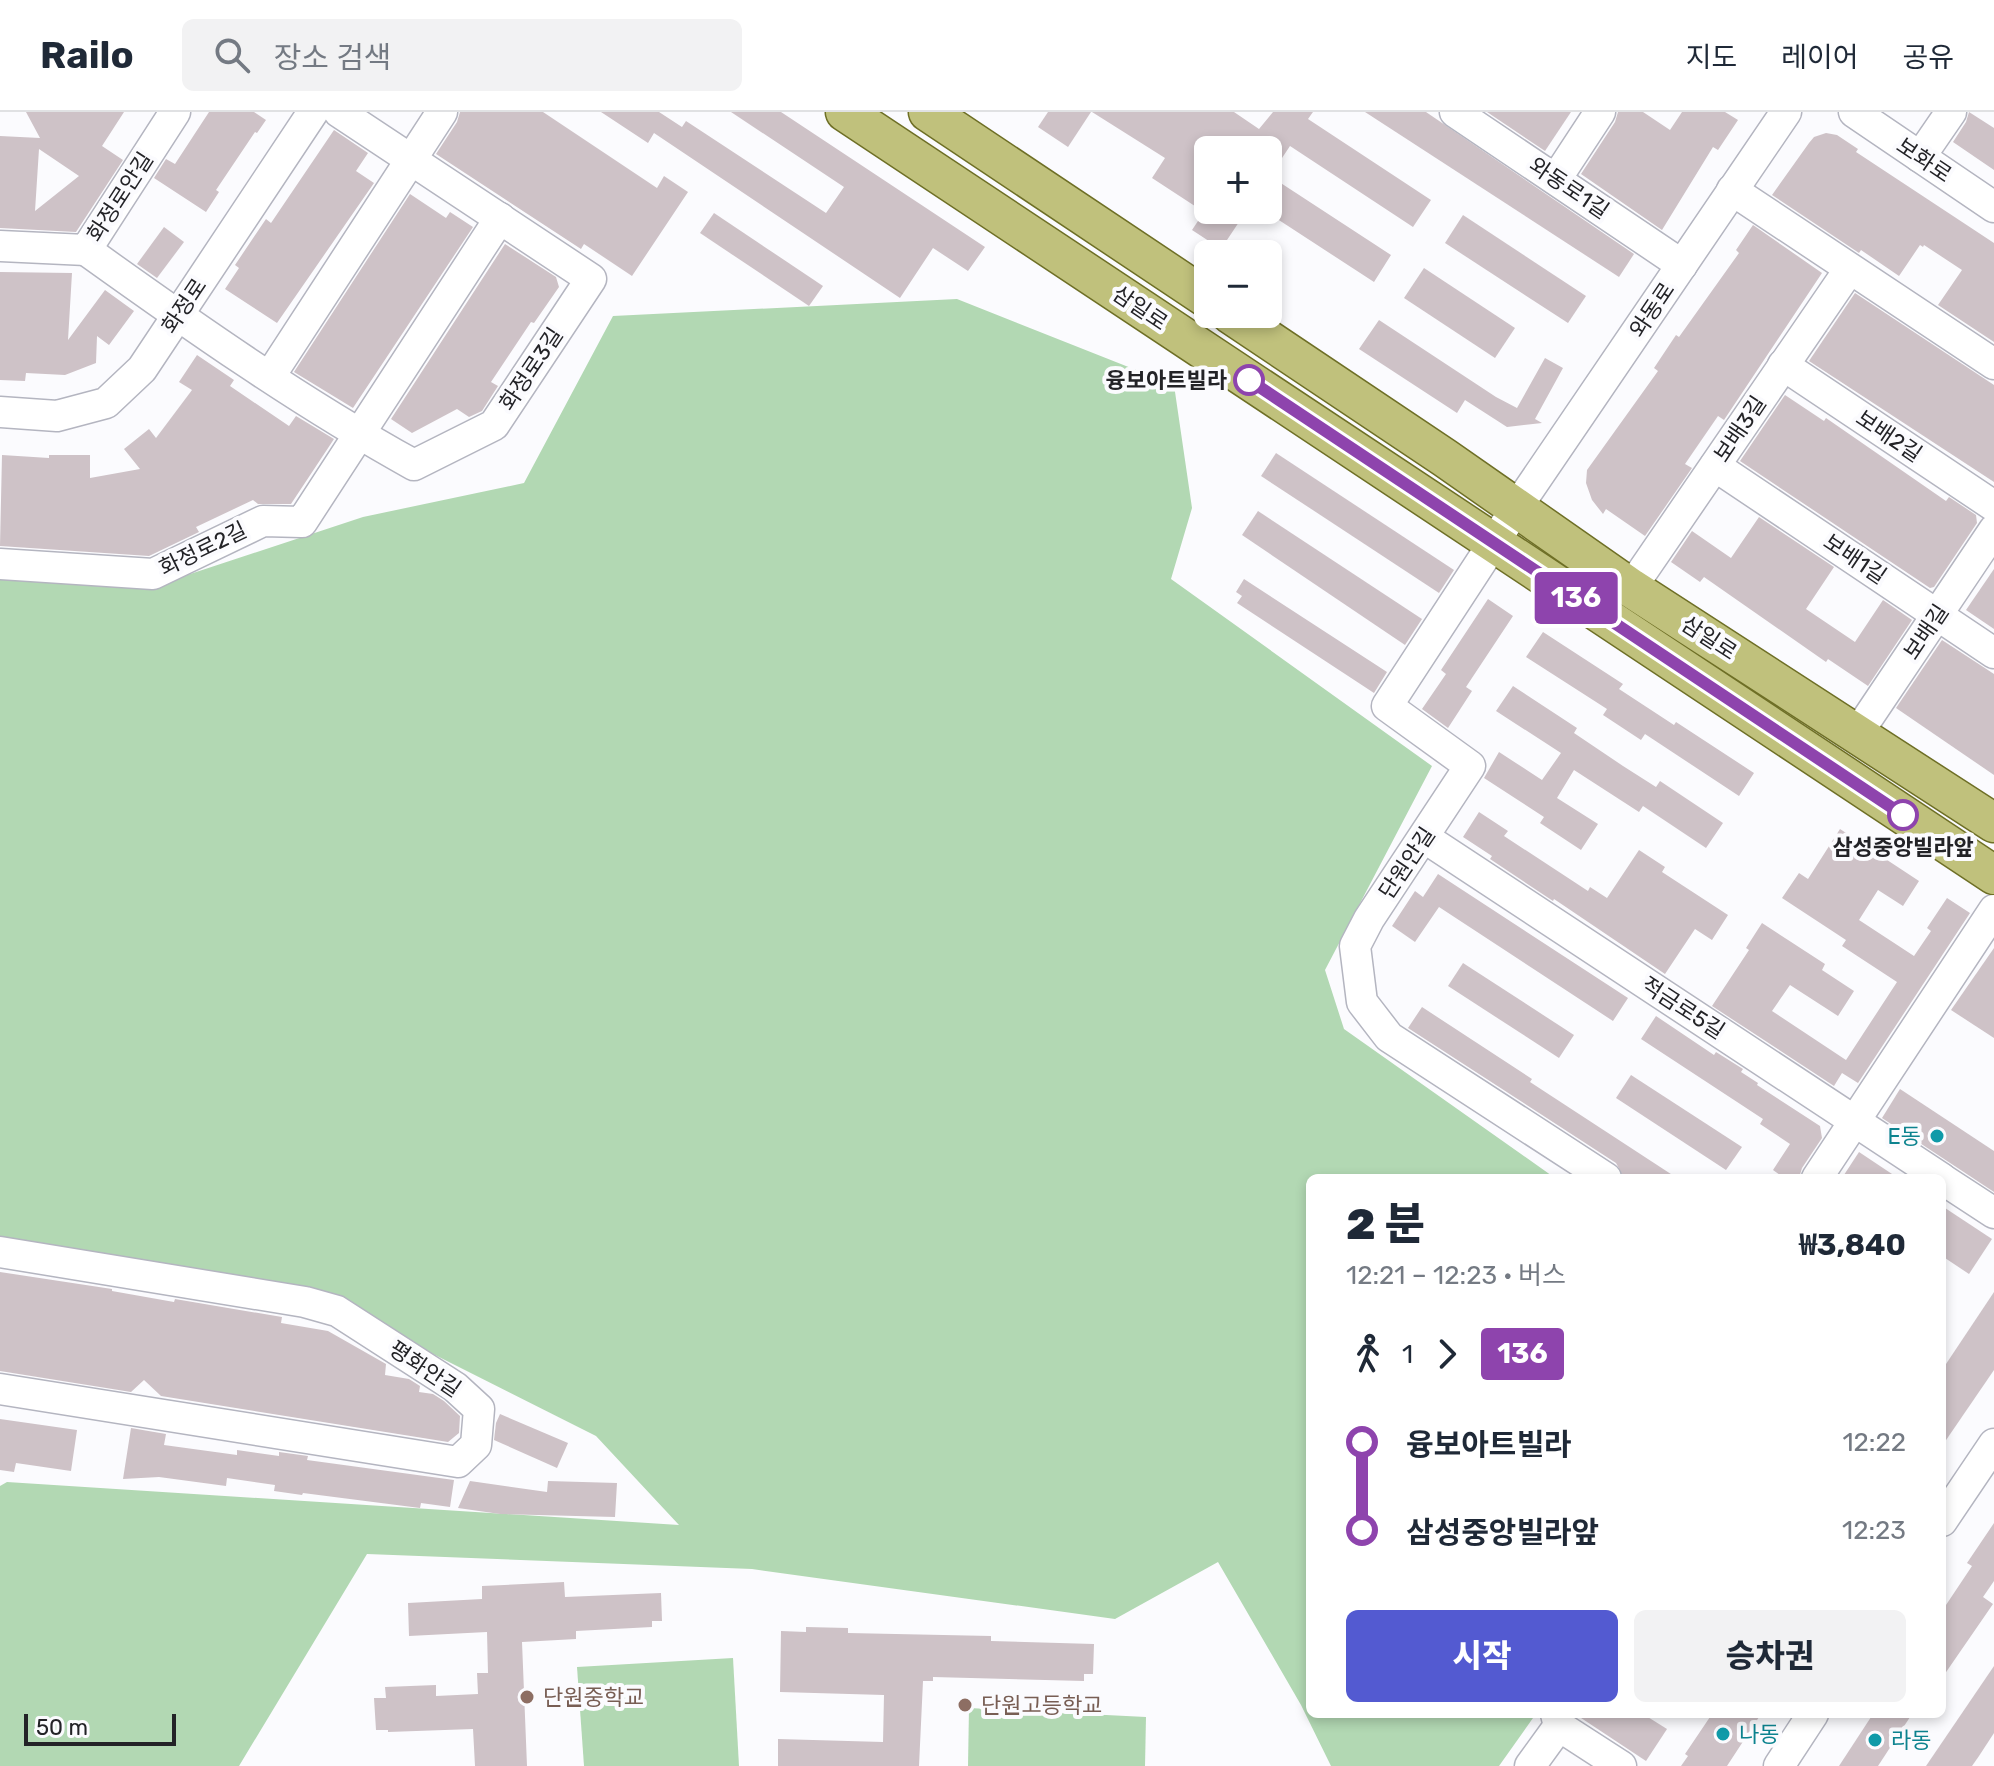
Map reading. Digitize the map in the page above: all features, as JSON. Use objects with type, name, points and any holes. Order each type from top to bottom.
[{"type":"main road","name":"삼일로","points":[[845,112],[1994,875]]},
{"type":"main road","name":"삼일로","points":[[928,112],[1194,290]]},
{"type":"main road","name":"삼일로","points":[[1251,328],[1517,507],[1631,588],[1994,823]]},
{"type":"street","name":"화정로안길","points":[[0,246],[86,250],[175,112]]},
{"type":"street","name":"화정로","points":[[0,412],[57,416],[106,403],[142,369],[313,112]]},
{"type":"street","name":"화정로3길","points":[[86,250],[177,316],[360,435],[414,465],[494,425],[591,279],[339,112]]},
{"type":"street","points":[[270,376],[442,112]]},
{"type":"street","name":"와동로1길","points":[[1455,112],[1682,265]]},
{"type":"street","points":[[1556,179],[1600,112]]},
{"type":"street","name":"와동로","points":[[1517,507],[1786,112]]},
{"type":"street","name":"보화로","points":[[1854,112],[1994,207]]},
{"type":"street","points":[[1920,157],[1951,112]]},
{"type":"street","points":[[1732,190],[1994,364]]},
{"type":"street","points":[[360,435],[500,218]]},
{"type":"street","name":"보배3길","points":[[1631,588],[1849,270]]},
{"type":"street","name":"보배2길","points":[[1783,365],[1994,506]]},
{"type":"street","name":"화정로2길","points":[[0,564],[153,574],[263,521],[302,522],[360,435]]},
{"type":"street","name":"보배1길","points":[[1715,466],[1994,653]]},
{"type":"street","name":"단원안길","points":[[1517,507],[1387,706],[1470,766],[1369,919],[1355,946],[1362,1002],[1389,1037],[1600,1174]]},
{"type":"street","name":"보배길","points":[[1857,734],[1994,530]]},
{"type":"street","name":"적금로5길","points":[[1425,838],[1936,1174]]},
{"type":"street","points":[[1820,1174],[1994,910]]},
{"type":"street","name":"적금로5길","points":[[1946,1181],[1994,1213]]},
{"type":"street","name":"평화안길","points":[[0,1252],[305,1302],[337,1311],[455,1387],[479,1409],[476,1445],[458,1462],[0,1389]]},
{"type":"street","points":[[1946,1515],[1994,1444]]},
{"type":"street","points":[[1779,1766],[1810,1718]]},
{"type":"street","points":[[1530,1766],[1557,1720],[1621,1766]]},
{"type":"green space","points":[[957,299],[1174,385],[1192,508],[1171,579],[1432,766],[1325,970],[1344,1029],[1549,1174],[1306,1174],[1306,1715],[1218,1562],[1115,1619],[752,1569],[367,1554],[239,1766],[0,1766],[0,1486],[7,1482],[679,1525],[596,1436],[298,1286],[0,1245],[0,570],[175,579],[363,517],[524,483],[613,316]]},
{"type":"green space","points":[[733,1658],[739,1766],[584,1766],[577,1667]]},
{"type":"green space","points":[[969,1708],[1146,1717],[1145,1766],[968,1766]]},
{"type":"green space","points":[[1307,1718],[1533,1718],[1499,1766],[1331,1766]]},
{"type":"building","points":[[26,112],[124,112],[102,146],[123,160],[76,232],[0,228],[0,136],[40,138]],"holes":[[[39,149],[79,176],[35,211]]]},
{"type":"building","points":[[209,112],[254,112],[266,120],[216,190],[219,192],[206,212],[154,178],[166,159],[175,164]]},
{"type":"building","points":[[460,112],[543,112],[657,188],[664,176],[688,192],[632,276],[584,244],[581,249],[436,154]]},
{"type":"building","points":[[601,112],[659,112],[682,127],[686,121],[826,213],[844,187],[731,112],[781,112],[985,247],[968,271],[933,248],[900,298],[654,133],[648,143]]},
{"type":"building","points":[[1048,112],[1091,112],[1068,147],[1038,127]]},
{"type":"building","points":[[1092,112],[1234,112],[1259,129],[1273,112],[1313,112],[1308,119],[1431,200],[1413,227],[1290,146],[1282,158],[1282,136],[1194,136],[1194,205],[1152,178],[1165,158]]},
{"type":"building","points":[[1365,112],[1426,112],[1634,254],[1619,277]]},
{"type":"building","points":[[1487,112],[1571,112],[1545,151]]},
{"type":"building","points":[[1618,112],[1643,112],[1670,130],[1682,112],[1725,112],[1738,120],[1718,150],[1713,147],[1662,230],[1581,174],[1615,122]]},
{"type":"building","points":[[1969,112],[1994,128],[1994,170],[1953,142]]},
{"type":"building","points":[[334,130],[368,153],[356,171],[374,183],[277,323],[225,289],[239,268],[235,265],[266,219],[271,223]]},
{"type":"building","points":[[1826,133],[1837,135],[1858,149],[1856,152],[1994,243],[1994,342],[1938,305],[1962,270],[1920,245],[1899,276],[1772,195],[1814,137]]},
{"type":"building","points":[[1282,184],[1391,255],[1374,282],[1282,222]]},
{"type":"building","points":[[410,194],[446,218],[450,212],[473,227],[353,408],[294,372]]},
{"type":"building","points":[[714,213],[823,286],[809,306],[700,233]]},
{"type":"building","points":[[1463,215],[1586,296],[1568,323],[1445,243]]},
{"type":"building","points":[[1196,224],[1238,224],[1227,240],[1207,240],[1192,230]]},
{"type":"building","points":[[1753,225],[1822,273],[1724,420],[1718,416],[1685,464],[1692,468],[1645,536],[1606,509],[1603,514],[1592,500],[1586,483],[1587,470],[1658,371],[1654,368],[1676,335],[1679,337],[1739,253],[1736,250]]},
{"type":"building","points":[[164,227],[184,242],[157,278],[137,264]]},
{"type":"building","points":[[505,244],[556,277],[559,287],[491,382],[498,386],[482,411],[469,417],[457,409],[412,433],[391,419]]},
{"type":"building","points":[[1424,268],[1515,328],[1495,358],[1404,298]]},
{"type":"building","points":[[0,272],[72,273],[68,340],[105,290],[134,311],[109,345],[97,336],[96,363],[65,375],[26,373],[25,381],[0,380]]},
{"type":"building","points":[[1855,293],[1994,385],[1994,482],[1809,361]]},
{"type":"building","points":[[1379,320],[1517,408],[1545,358],[1563,368],[1535,419],[1542,423],[1507,427],[1465,400],[1457,413],[1359,349]]},
{"type":"building","points":[[197,355],[234,380],[230,386],[289,426],[296,416],[334,439],[291,504],[258,504],[253,500],[196,527],[199,532],[149,556],[0,546],[2,455],[49,458],[49,455],[90,455],[90,478],[140,469],[124,449],[149,429],[156,438],[192,390],[179,382]]},
{"type":"building","points":[[1785,395],[1824,421],[1826,418],[1946,501],[1949,497],[1976,515],[1977,523],[1934,587],[1930,588],[1740,461]]},
{"type":"building","points":[[1276,453],[1454,570],[1439,593],[1261,476]]},
{"type":"building","points":[[1258,511],[1422,619],[1405,645],[1242,535]]},
{"type":"building","points":[[1759,517],[1834,567],[1806,609],[1855,642],[1883,600],[1912,620],[1868,686],[1828,659],[1826,662],[1704,577],[1700,582],[1671,562],[1692,531],[1731,558]]},
{"type":"building","points":[[1994,569],[1994,629],[1966,610]]},
{"type":"building","points":[[1244,579],[1387,672],[1374,693],[1237,603],[1242,596],[1236,592]]},
{"type":"building","points":[[1488,599],[1513,616],[1466,687],[1472,691],[1448,728],[1422,709],[1446,674],[1441,670]]},
{"type":"building","points":[[1543,632],[1623,684],[1619,689],[1754,773],[1739,796],[1645,734],[1641,740],[1603,715],[1607,709],[1526,657]]},
{"type":"building","points":[[1942,640],[1994,674],[1994,775],[1896,708]]},
{"type":"building","points":[[1513,686],[1577,728],[1574,733],[1623,766],[1656,787],[1660,781],[1723,823],[1706,848],[1643,806],[1639,812],[1574,770],[1557,798],[1598,824],[1581,850],[1540,823],[1544,817],[1484,778],[1499,752],[1542,780],[1561,753],[1496,711]]},
{"type":"building","points":[[1479,812],[1508,831],[1504,836],[1588,891],[1590,887],[1607,898],[1639,850],[1665,867],[1662,872],[1728,915],[1712,940],[1695,929],[1665,974],[1490,859],[1492,856],[1463,837]]},
{"type":"building","points":[[1840,829],[1919,881],[1903,906],[1878,890],[1859,920],[1914,956],[1931,931],[1927,928],[1947,898],[1970,913],[1858,1083],[1842,1073],[1834,1086],[1712,1006],[1749,950],[1746,948],[1762,923],[1825,964],[1822,970],[1854,991],[1838,1016],[1790,985],[1772,1011],[1846,1060],[1897,982],[1842,946],[1846,940],[1782,898],[1799,873],[1808,879]]},
{"type":"building","points":[[1438,874],[1628,998],[1613,1021],[1439,907],[1415,942],[1392,926],[1415,891],[1423,897]]},
{"type":"building","points":[[1994,948],[1994,1038],[1951,1010]]},
{"type":"building","points":[[1463,963],[1574,1035],[1559,1058],[1448,986]]},
{"type":"building","points":[[1422,1007],[1671,1174],[1622,1174],[1616,1163],[1408,1028]]},
{"type":"building","points":[[1656,1016],[1714,1055],[1716,1052],[1743,1069],[1741,1072],[1757,1085],[1820,1126],[1822,1138],[1800,1174],[1778,1174],[1773,1170],[1790,1144],[1760,1124],[1763,1119],[1641,1039]]},
{"type":"building","points":[[1631,1075],[1742,1147],[1726,1170],[1616,1098]]},
{"type":"building","name":"E동","points":[[1900,1089],[1994,1151],[1994,1192],[1882,1118]]},
{"type":"building","points":[[1859,1152],[1892,1174],[1845,1174]]},
{"type":"building","points":[[1946,1209],[1992,1239],[1969,1274],[1946,1259]]},
{"type":"building","points":[[0,1272],[282,1317],[281,1323],[328,1331],[386,1364],[385,1375],[409,1379],[420,1386],[419,1392],[433,1394],[444,1401],[460,1416],[459,1433],[448,1442],[161,1396],[144,1380],[131,1392],[0,1371]]},
{"type":"building","points":[[1994,1292],[1994,1370],[1946,1440],[1946,1364]]},
{"type":"building","points":[[500,1414],[568,1443],[557,1468],[494,1440]]},
{"type":"building","points":[[0,1419],[77,1430],[71,1471],[16,1463],[14,1472],[0,1470]]},
{"type":"building","points":[[131,1428],[166,1434],[164,1445],[237,1455],[237,1450],[279,1456],[279,1452],[308,1456],[307,1460],[454,1480],[450,1507],[421,1503],[420,1508],[302,1495],[274,1491],[275,1485],[227,1478],[226,1486],[159,1477],[123,1479]]},
{"type":"building","points":[[470,1481],[547,1492],[548,1481],[617,1483],[615,1517],[500,1514],[458,1508]]},
{"type":"building","points":[[1994,1523],[1994,1581],[1983,1597],[1993,1604],[1946,1672],[1946,1605],[1972,1566],[1967,1563]]},
{"type":"building","points":[[564,1582],[565,1597],[661,1593],[662,1621],[652,1621],[652,1627],[576,1631],[576,1639],[522,1642],[527,1766],[475,1766],[473,1729],[376,1730],[374,1698],[386,1698],[385,1687],[436,1685],[436,1696],[478,1694],[477,1673],[488,1673],[487,1632],[409,1636],[408,1603],[482,1599],[482,1586]]},
{"type":"building","points":[[806,1627],[848,1628],[848,1633],[991,1636],[991,1641],[1094,1644],[1093,1674],[1084,1674],[1084,1681],[933,1677],[933,1681],[923,1681],[919,1766],[778,1766],[778,1739],[883,1742],[884,1695],[780,1692],[781,1631],[806,1632]]},
{"type":"building","points":[[1994,1666],[1994,1733],[1979,1756],[1972,1766],[1926,1766]]},
{"type":"building","points":[[1581,1718],[1649,1718],[1667,1729],[1646,1761]]},
{"type":"building","name":"나동","points":[[1709,1718],[1758,1718],[1727,1766],[1681,1766],[1688,1756],[1685,1754]]},
{"type":"building","name":"라동","points":[[1870,1718],[1909,1718],[1878,1766],[1839,1766]]},
{"type":"bus line","name":"136","points":[[1249,380],[1903,815]]},
{"type":"place","name":"융보아트빌라","points":[[1249,380]]},
{"type":"place","name":"삼성중앙빌라앞","points":[[1903,815]]},
{"type":"place","name":"E동","points":[[1937,1136]]},
{"type":"place","name":"단원중학교","points":[[527,1697]]},
{"type":"place","name":"단원고등학교","points":[[965,1705]]},
{"type":"place","name":"나동","points":[[1723,1734]]},
{"type":"place","name":"라동","points":[[1875,1740]]}]
